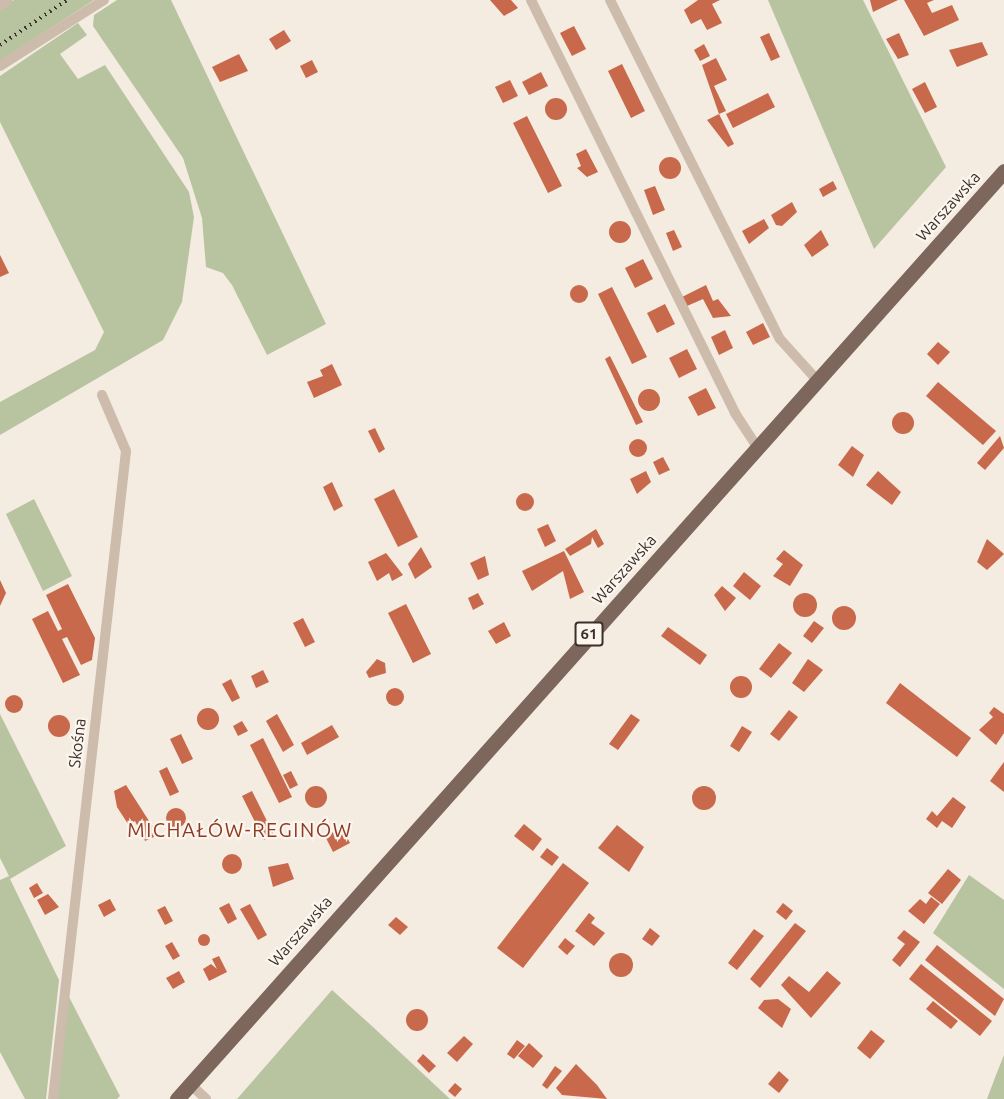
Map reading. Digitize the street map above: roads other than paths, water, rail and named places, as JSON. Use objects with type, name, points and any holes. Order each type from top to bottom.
[{"type":"main road","name":"Warszawska","points":[[177,1099],[756,445],[1004,171]]},
{"type":"street","points":[[0,5],[8,0]]},
{"type":"street","points":[[0,66],[104,0]]},
{"type":"street","points":[[531,0],[735,413],[756,445]]},
{"type":"street","points":[[610,0],[780,339],[816,379]]},
{"type":"street","name":"Skośna","points":[[53,1099],[126,452],[102,395]]},
{"type":"street","points":[[190,1084],[206,1099]]},
{"type":"railway","points":[[0,45],[67,0]]},
{"type":"district","name":"MICHAŁÓW-REGINÓW","points":[[240,829]]}]
